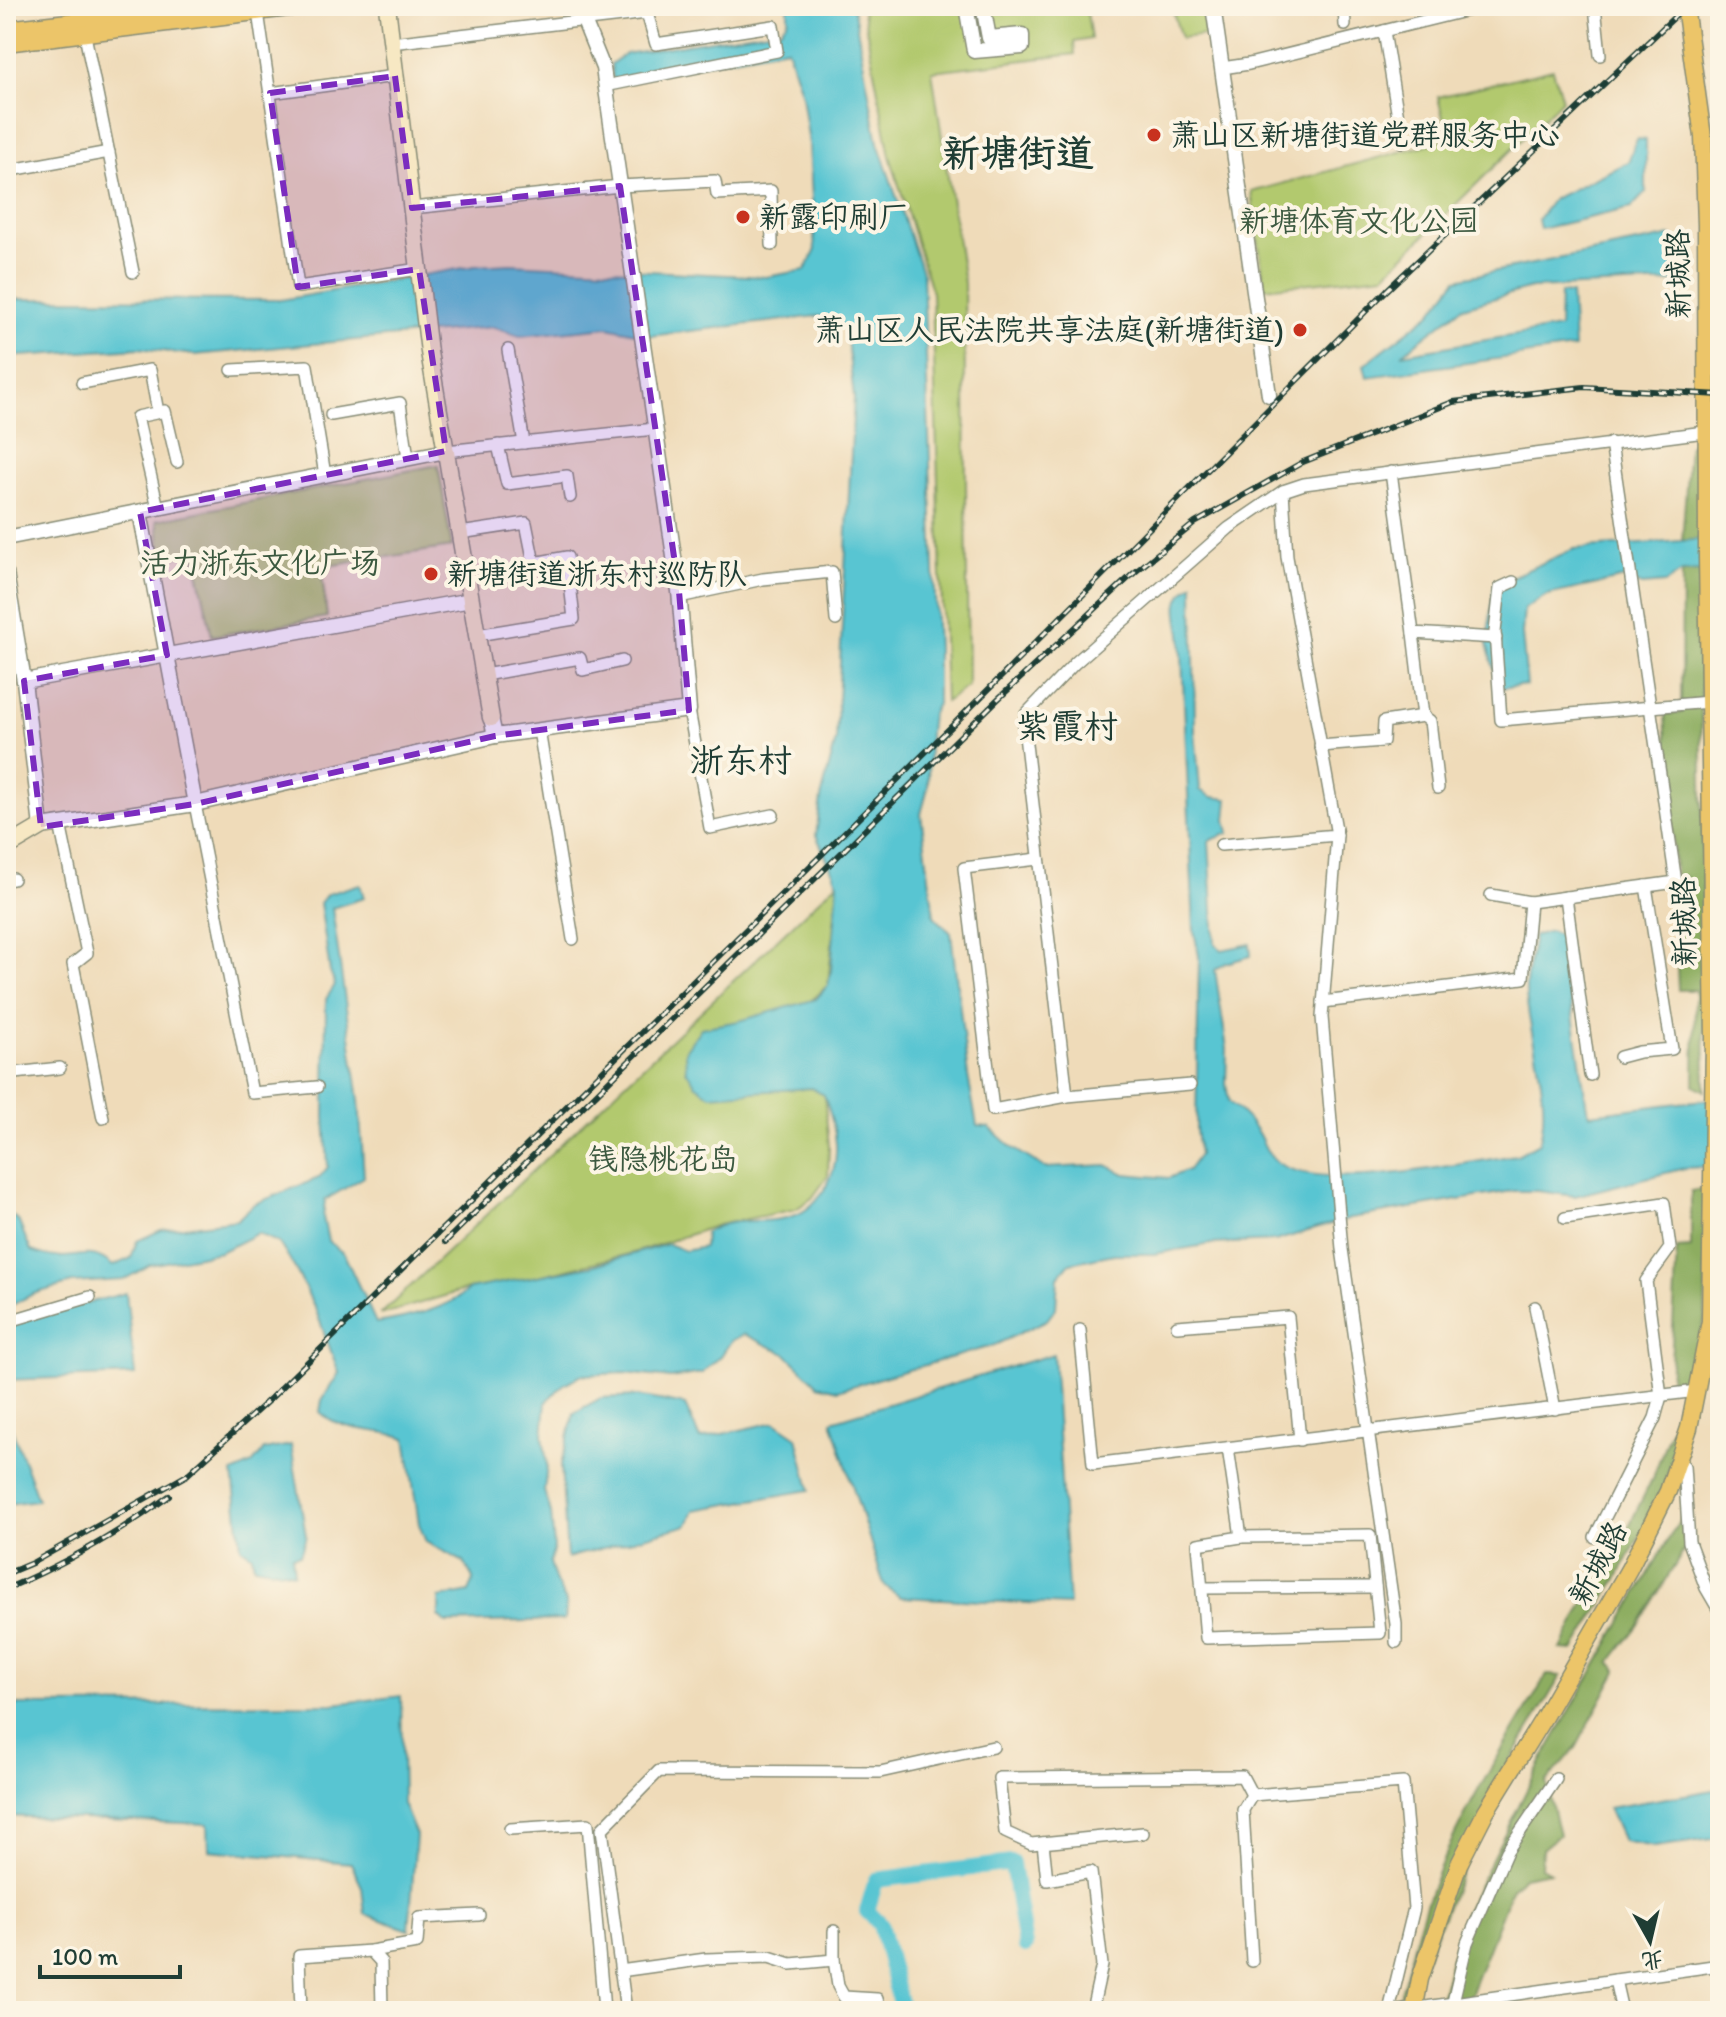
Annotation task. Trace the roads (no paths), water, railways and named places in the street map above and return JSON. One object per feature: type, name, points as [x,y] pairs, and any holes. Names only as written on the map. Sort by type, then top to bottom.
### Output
[{"type":"main road","points":[[6,29],[211,6]]},
{"type":"main road","points":[[6,43],[305,6]]},
{"type":"main road","points":[[387,6],[429,352],[491,718]]},
{"type":"main road","name":"新城路","points":[[1685,6],[1703,137],[1714,430]]},
{"type":"main road","name":"新城路","points":[[1414,2010],[1435,1930],[1459,1864],[1486,1811],[1544,1717],[1642,1543],[1668,1491],[1689,1428],[1710,1321],[1717,1044],[1716,212],[1711,136],[1692,6]]},
{"type":"main road","name":"新城路","points":[[1715,700],[1720,910]]},
{"type":"main road","points":[[6,844],[14,843],[41,827]]},
{"type":"main road","name":"新城路","points":[[1414,2010],[1472,1854],[1492,1814],[1551,1720],[1635,1573],[1675,1494],[1697,1430],[1718,1321],[1720,1221]]},
{"type":"street","points":[[966,6],[974,51],[1022,47],[1022,35],[989,38],[983,6]]},
{"type":"street","points":[[1213,6],[1269,395]]},
{"type":"street","points":[[1344,6],[1345,25]]},
{"type":"street","points":[[1222,68],[1485,6]]},
{"type":"street","points":[[1595,6],[1600,55]]},
{"type":"street","points":[[258,12],[298,287],[419,269]]},
{"type":"street","points":[[581,13],[603,68],[679,597],[689,710],[710,828],[773,815]]},
{"type":"street","points":[[391,43],[581,13],[647,13],[656,44],[773,26],[777,51],[605,86]]},
{"type":"street","points":[[1384,31],[1402,142]]},
{"type":"street","points":[[85,35],[133,272]]},
{"type":"street","points":[[270,93],[395,76]]},
{"type":"street","points":[[6,171],[109,152]]},
{"type":"street","points":[[412,208],[620,186],[715,181],[717,194],[771,191],[772,245]]},
{"type":"street","points":[[508,350],[524,443]]},
{"type":"street","points":[[232,370],[307,366],[325,475]]},
{"type":"street","points":[[82,383],[150,370],[158,412]]},
{"type":"street","points":[[331,415],[400,403],[408,458]]},
{"type":"street","points":[[158,508],[137,417],[165,411],[177,462]]},
{"type":"street","points":[[6,538],[446,451],[655,429]]},
{"type":"street","points":[[1067,1096],[1024,727],[1026,714],[1075,663],[1229,528],[1283,491],[1304,484],[1714,430]]},
{"type":"street","points":[[1491,895],[1530,902],[1676,882],[1611,443]]},
{"type":"street","points":[[498,445],[507,484],[567,476],[570,497]]},
{"type":"street","points":[[1391,472],[1423,716]]},
{"type":"street","points":[[1283,491],[1287,557],[1337,835],[1322,1017],[1342,1249],[1396,1624],[1396,1642]]},
{"type":"street","points":[[140,512],[252,1093],[317,1087]]},
{"type":"street","points":[[460,533],[526,523],[534,563],[567,557],[574,619],[477,635]]},
{"type":"street","points":[[679,597],[763,579],[832,572],[836,620]]},
{"type":"street","points":[[6,573],[24,681],[41,827],[195,804],[495,736],[689,710]]},
{"type":"street","points":[[1513,582],[1500,588],[1496,638],[1501,720],[1715,700]]},
{"type":"street","points":[[24,681],[471,600]]},
{"type":"street","points":[[1413,633],[1496,638]]},
{"type":"street","points":[[484,675],[580,658],[583,670],[622,661]]},
{"type":"street","points":[[1320,746],[1383,741],[1384,722],[1423,716],[1430,721],[1438,788]]},
{"type":"street","points":[[491,718],[495,736]]},
{"type":"street","points":[[539,730],[573,939]]},
{"type":"street","points":[[60,824],[87,953],[73,964],[103,1118]]},
{"type":"street","points":[[1221,845],[1337,835]]},
{"type":"street","points":[[1038,859],[964,868],[993,1110],[1067,1096],[1190,1085]]},
{"type":"street","points":[[1620,1057],[1672,1049],[1646,886]]},
{"type":"street","points":[[1566,897],[1590,1075]]},
{"type":"street","points":[[1323,1002],[1523,978],[1530,902]]},
{"type":"street","points":[[6,1074],[60,1068]]},
{"type":"street","points":[[1565,1218],[1664,1203],[1670,1248],[1646,1281],[1661,1396],[1655,1418],[1595,1537]]},
{"type":"street","points":[[6,1322],[90,1297]]},
{"type":"street","points":[[1535,1307],[1555,1409]]},
{"type":"street","points":[[1177,1326],[1288,1317],[1300,1440]]},
{"type":"street","points":[[1080,1330],[1093,1464],[1697,1391]]},
{"type":"street","points":[[1228,1448],[1241,1537]]},
{"type":"street","points":[[1684,1466],[1689,1542],[1706,1588],[1720,1612]]},
{"type":"street","points":[[1370,1535],[1375,1587],[1380,1633],[1206,1638],[1198,1544],[1241,1537],[1370,1535]]},
{"type":"street","points":[[1202,1588],[1375,1587]]},
{"type":"street","points":[[626,2011],[602,1829],[659,1771],[880,1772],[993,1747]]},
{"type":"street","points":[[1143,1833],[1031,1844],[1005,1832],[999,1778],[1242,1776],[1252,1795]]},
{"type":"street","points":[[1454,2006],[1467,1943],[1507,1851],[1556,1779]]},
{"type":"street","points":[[1252,1795],[1403,1783],[1414,1908],[1389,2011]]},
{"type":"street","points":[[1252,1795],[1243,1810],[1252,1961]]},
{"type":"street","points":[[510,1829],[588,1824],[604,2010],[599,2011]]},
{"type":"street","points":[[1043,1843],[1047,1880],[1091,1872],[1102,1965],[1094,2001],[1095,2011]]},
{"type":"street","points":[[301,2011],[299,1956],[371,1951],[417,1943],[419,1918],[479,1915]]},
{"type":"street","points":[[834,1931],[834,1960],[838,1986],[844,1997],[877,1999],[880,2011]]},
{"type":"street","points":[[371,1951],[381,1962],[382,2011]]},
{"type":"street","points":[[620,1971],[706,1959],[769,1957],[791,1964],[834,1960]]},
{"type":"street","points":[[1414,2010],[1720,1965]]},
{"type":"street","points":[[1615,1980],[1622,2011]]},
{"type":"water","points":[[788,6],[853,6],[878,143],[923,275],[937,704],[931,715],[928,787],[921,814],[934,916],[951,933],[977,1126],[989,1127],[1011,1147],[1045,1168],[1107,1165],[1125,1174],[1169,1178],[1188,1170],[1199,1155],[1196,1129],[1199,956],[1194,931],[1178,612],[1182,594],[1193,584],[1195,731],[1200,790],[1212,797],[1228,799],[1226,820],[1229,833],[1209,841],[1215,944],[1222,950],[1250,944],[1251,956],[1226,963],[1215,970],[1227,1049],[1226,1084],[1229,1102],[1252,1124],[1271,1156],[1278,1163],[1299,1172],[1359,1176],[1394,1174],[1517,1155],[1539,1143],[1543,1126],[1542,1088],[1526,986],[1534,936],[1550,931],[1561,936],[1590,1114],[1720,1098],[1720,1166],[1685,1168],[1575,1196],[1512,1191],[1351,1218],[1275,1241],[1211,1244],[1154,1254],[1114,1254],[1070,1263],[1058,1277],[1056,1308],[1047,1320],[995,1345],[838,1390],[818,1385],[786,1354],[744,1334],[731,1341],[721,1356],[702,1373],[671,1378],[624,1373],[581,1375],[563,1385],[546,1402],[543,1436],[547,1465],[544,1491],[551,1513],[554,1547],[550,1562],[566,1602],[565,1620],[446,1623],[439,1616],[439,1598],[469,1592],[474,1580],[464,1562],[426,1542],[419,1524],[406,1438],[339,1424],[320,1412],[322,1400],[339,1373],[315,1308],[279,1243],[258,1233],[220,1252],[150,1265],[123,1280],[72,1283],[33,1294],[6,1308],[6,1288],[13,1270],[6,1212],[18,1220],[31,1251],[54,1257],[92,1255],[113,1266],[131,1258],[137,1241],[161,1230],[237,1220],[254,1204],[319,1178],[328,1167],[325,1117],[326,999],[335,985],[330,972],[320,903],[327,894],[360,884],[364,898],[332,908],[359,1100],[364,1177],[325,1200],[323,1217],[328,1241],[344,1254],[376,1323],[438,1307],[469,1289],[591,1266],[668,1244],[685,1251],[704,1247],[705,1233],[717,1227],[728,1223],[785,1218],[808,1208],[822,1194],[830,1179],[836,1155],[835,1132],[824,1095],[811,1088],[710,1095],[695,1084],[686,1070],[685,1051],[701,1028],[739,1021],[816,999],[828,985],[838,883],[816,835],[821,798],[836,740],[854,397],[846,331],[838,319],[818,316],[649,336],[608,327],[520,336],[493,327],[194,355],[139,348],[6,357],[6,299],[281,300],[475,266],[510,264],[766,277],[805,270],[815,252],[809,144],[802,95],[787,48],[613,80],[611,64],[625,54],[781,29],[788,19]]},
{"type":"water","points":[[1637,139],[1646,140],[1646,192],[1631,208],[1540,229],[1538,219],[1553,199],[1628,162]]},
{"type":"water","points":[[1672,236],[1673,282],[1531,288],[1463,307],[1402,354],[1559,328],[1560,293],[1571,294],[1574,348],[1367,377],[1364,365],[1431,313],[1457,279]]},
{"type":"water","points":[[1720,538],[1720,570],[1682,572],[1665,583],[1642,585],[1625,578],[1547,595],[1524,609],[1522,634],[1527,685],[1499,688],[1487,644],[1494,585],[1574,549]]},
{"type":"water","points":[[126,1293],[135,1375],[6,1380],[6,1324]]},
{"type":"water","points":[[1053,1354],[1069,1605],[900,1597],[884,1585],[832,1421]]},
{"type":"water","points":[[638,1396],[685,1405],[700,1439],[775,1422],[797,1437],[810,1490],[694,1510],[688,1525],[567,1558],[561,1465],[574,1413],[601,1398]]},
{"type":"water","points":[[7,1415],[38,1500],[6,1504]]},
{"type":"water","points":[[291,1445],[306,1536],[300,1555],[292,1556],[294,1573],[254,1566],[252,1555],[241,1547],[233,1473],[252,1464],[264,1450]]},
{"type":"water","points":[[401,1696],[403,1804],[416,1835],[409,1930],[365,1914],[362,1887],[351,1863],[209,1850],[208,1824],[6,1816],[6,1705],[333,1704]]},
{"type":"water","points":[[1720,1789],[1720,1838],[1654,1847],[1623,1841],[1608,1808]]},
{"type":"waterway","points":[[902,2011],[880,1924],[867,1911],[876,1880],[1012,1863],[1025,1946]]},
{"type":"railway","points":[[6,1574],[32,1563],[187,1475],[271,1398],[953,725],[1387,290],[1686,6]]},
{"type":"railway","points":[[445,1242],[997,700],[1134,573],[1195,523],[1303,462],[1453,402],[1584,387],[1720,395]]},
{"type":"railway","points":[[6,1589],[90,1547],[169,1496]]},
{"type":"place","name":"萧山区新塘街道党群服务中心","points":[[1154,135]]},
{"type":"place","name":"新露印刷厂","points":[[743,217]]},
{"type":"place","name":"萧山区人民法院共享法庭(新塘街道)","points":[[1300,330]]},
{"type":"place","name":"新塘街道浙东村巡防队","points":[[431,574]]},
{"type":"district","name":"新塘街道","points":[[1018,153]]},
{"type":"district","name":"紫霞村","points":[[1067,726]]},
{"type":"district","name":"浙东村","points":[[741,760]]},
{"type":"park label","name":"新塘体育文化公园","points":[[1359,221]]},
{"type":"park label","name":"活力浙东文化广场","points":[[260,563]]},
{"type":"park label","name":"钱隐桃花岛","points":[[663,1159]]}]
